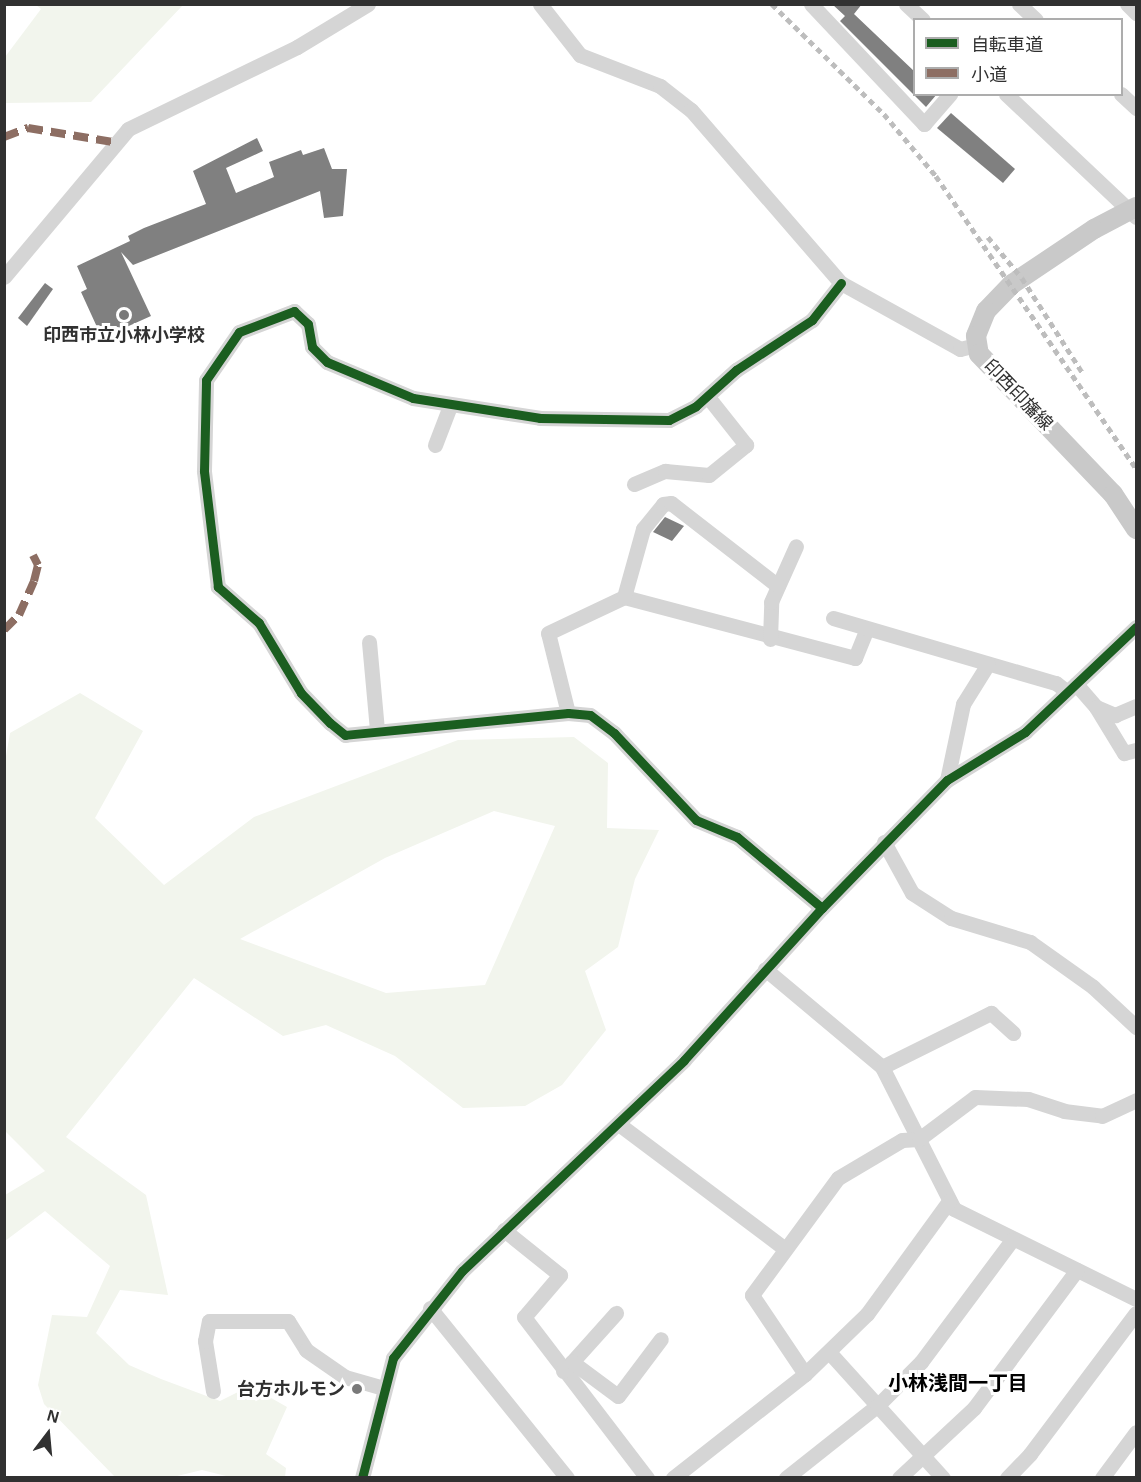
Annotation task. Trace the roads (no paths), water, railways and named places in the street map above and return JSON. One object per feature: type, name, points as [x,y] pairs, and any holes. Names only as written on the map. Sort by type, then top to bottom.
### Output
[{"type":"main road","name":"印西印旛線","points":[[1134,211],[1012,284],[986,311],[977,328],[976,345],[986,362],[1113,494],[1137,529]]},
{"type":"street","points":[[4,277],[128,129],[297,46],[368,4]]},
{"type":"street","points":[[540,4],[580,55],[660,86],[691,110],[841,283],[960,349],[976,345]]},
{"type":"street","points":[[906,4],[921,18]]},
{"type":"street","points":[[1019,4],[1034,18]]},
{"type":"street","points":[[1127,4],[1137,13]]},
{"type":"street","points":[[817,6],[924,124],[948,96]]},
{"type":"street","points":[[1007,96],[1134,211]]},
{"type":"street","points":[[1123,96],[1137,108]]},
{"type":"street","points":[[822,908],[736,837],[696,820],[601,723],[590,715],[568,713],[377,730],[345,735],[330,723],[301,693],[259,623],[218,587],[204,471],[206,380],[239,332],[294,311],[308,324],[312,347],[327,362],[413,399],[540,418],[669,420],[708,397],[736,370],[812,320],[841,283]]},
{"type":"street","points":[[634,483],[664,471],[709,475],[746,445],[708,397]]},
{"type":"street","points":[[435,445],[450,406]]},
{"type":"street","points":[[624,597],[643,529],[663,504],[671,503],[778,586]]},
{"type":"street","points":[[770,639],[769,617],[778,586],[796,546]]},
{"type":"street","points":[[568,713],[548,633],[624,597],[770,639],[855,658],[866,631]]},
{"type":"street","points":[[832,618],[866,631],[899,635],[1071,688],[1096,707],[1115,715],[1137,706]]},
{"type":"street","points":[[362,1478],[393,1358],[430,1308],[504,1230],[620,1125],[720,1023],[765,969],[884,842],[947,780],[1024,732],[1137,627]]},
{"type":"street","points":[[369,642],[377,730]]},
{"type":"street","points":[[947,780],[963,704],[988,664]]},
{"type":"street","points":[[1096,707],[1124,753],[1137,750]]},
{"type":"street","points":[[884,842],[912,893],[951,918],[1030,942],[1093,987],[1137,1027]]},
{"type":"street","points":[[765,969],[882,1067],[954,1209],[1012,1240],[1137,1299]]},
{"type":"street","points":[[882,1067],[991,1013],[1012,1033]]},
{"type":"street","points":[[805,1374],[752,1295],[837,1178],[902,1140],[919,1139],[975,1098],[1028,1099],[1064,1111],[1102,1116],[1137,1100]]},
{"type":"street","points":[[620,1125],[785,1249]]},
{"type":"street","points":[[673,1478],[805,1374],[867,1314],[950,1201]]},
{"type":"street","points":[[504,1230],[560,1275],[524,1317],[567,1367],[647,1478]]},
{"type":"street","points":[[786,1478],[877,1406],[921,1362],[1012,1240]]},
{"type":"street","points":[[899,1478],[924,1457],[1012,1363],[1077,1270]]},
{"type":"street","points":[[430,1308],[567,1478]]},
{"type":"street","points":[[567,1367],[616,1313]]},
{"type":"street","points":[[1007,1478],[1030,1454],[1137,1313]]},
{"type":"street","points":[[213,1391],[205,1341],[209,1322],[288,1321],[306,1350],[345,1377],[384,1388]]},
{"type":"street","points":[[567,1367],[618,1396],[661,1339]]},
{"type":"street","points":[[829,1352],[943,1478]]},
{"type":"street","points":[[1102,1478],[1137,1432]]},
{"type":"railway","points":[[772,4],[884,114],[936,176],[1136,468]]},
{"type":"railway","points":[[988,237],[1022,278],[1084,375]]},
{"type":"place","name":"印西市立小林小学校","points":[[124,315]]},
{"type":"place","name":"台方ホルモン","points":[[357,1389]]},
{"type":"district","name":"小林浅間一丁目","points":[[958,1383]]}]
